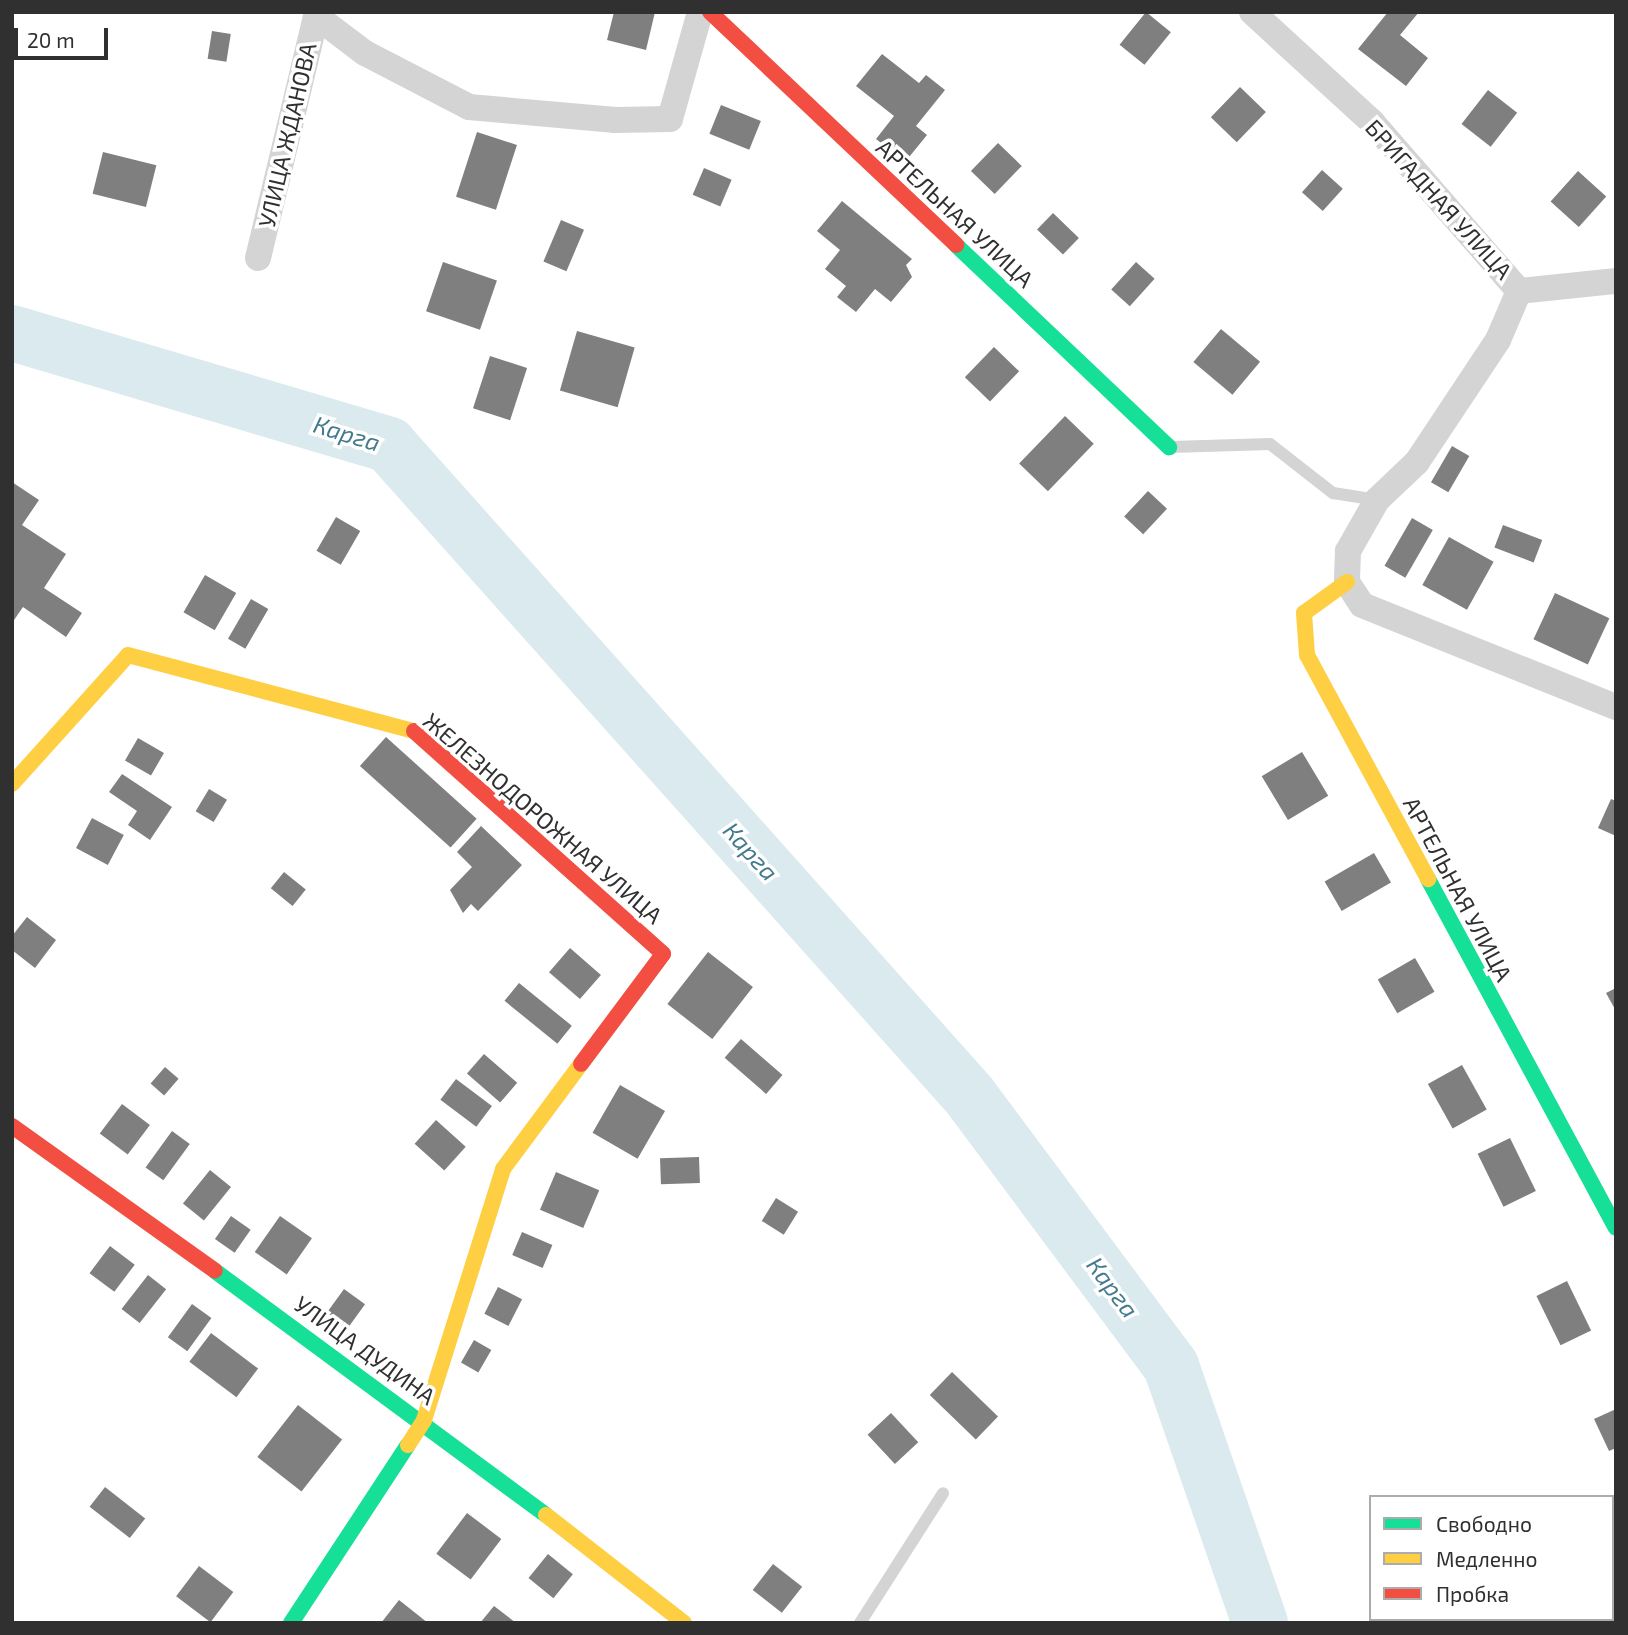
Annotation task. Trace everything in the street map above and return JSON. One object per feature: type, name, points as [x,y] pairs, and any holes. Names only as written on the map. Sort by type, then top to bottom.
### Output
[{"type":"street","points":[[316,14],[365,53],[469,107],[670,119],[699,12]]},
{"type":"street","name":"АРТЕЛЬНАЯ УЛИЦА","points":[[710,12],[1169,447]]},
{"type":"street","name":"БРИГАДНАЯ УЛИЦА","points":[[1252,12],[1372,122],[1519,291],[1498,340],[1417,462],[1377,500],[1348,551],[1347,582]]},
{"type":"street","name":"УЛИЦА ЖДАНОВА","points":[[258,258],[316,14]]},
{"type":"street","points":[[1519,291],[1616,281]]},
{"type":"street","points":[[1347,582],[1362,604],[1616,707]]},
{"type":"street","name":"АРТЕЛЬНАЯ УЛИЦА","points":[[1347,582],[1304,613],[1307,655],[1616,1228]]},
{"type":"street","name":"ЖЕЛЕЗНОДОРОЖНАЯ УЛИЦА","points":[[12,784],[128,655],[409,727],[663,954],[503,1170],[424,1420],[291,1623]]},
{"type":"street","name":"УЛИЦА ДУДИНА","points":[[12,1126],[424,1420],[684,1623]]},
{"type":"lane","points":[[1169,447],[1270,444],[1333,493],[1377,500]]},
{"type":"lane","points":[[860,1623],[943,1493]]},
{"type":"building","points":[[614,12],[655,12],[646,50],[607,40]]},
{"type":"building","points":[[1146,12],[1171,32],[1144,65],[1120,45]]},
{"type":"building","points":[[1388,12],[1419,12],[1400,35],[1428,58],[1406,86],[1358,49]]},
{"type":"building","points":[[212,31],[231,34],[226,62],[208,59]]},
{"type":"building","points":[[882,54],[919,83],[926,75],[945,90],[916,126],[927,135],[905,162],[876,139],[894,116],[856,86]]},
{"type":"building","points":[[1240,87],[1266,112],[1237,142],[1211,117]]},
{"type":"building","points":[[1488,90],[1517,113],[1491,147],[1462,124]]},
{"type":"building","points":[[721,105],[761,121],[749,150],[709,134]]},
{"type":"building","points":[[477,132],[517,145],[496,210],[456,197]]},
{"type":"building","points":[[998,143],[1022,166],[995,194],[971,171]]},
{"type":"building","points":[[103,152],[156,165],[146,207],[93,194]]},
{"type":"building","points":[[704,168],[732,180],[720,206],[693,195]]},
{"type":"building","points":[[1322,170],[1343,189],[1323,211],[1302,192]]},
{"type":"building","points":[[1578,171],[1606,196],[1579,227],[1551,201]]},
{"type":"building","points":[[842,201],[912,259],[906,265],[912,277],[891,302],[875,289],[856,312],[837,297],[846,286],[825,269],[840,250],[817,231]]},
{"type":"building","points":[[1053,213],[1079,238],[1063,255],[1037,230]]},
{"type":"building","points":[[561,220],[584,230],[566,271],[543,261]]},
{"type":"building","points":[[443,262],[497,281],[480,330],[426,311]]},
{"type":"building","points":[[1136,262],[1155,279],[1130,306],[1111,289]]},
{"type":"building","points":[[1221,329],[1260,362],[1232,395],[1193,362]]},
{"type":"building","points":[[577,331],[635,348],[618,407],[560,391]]},
{"type":"building","points":[[994,347],[1019,371],[990,402],[965,377]]},
{"type":"building","points":[[490,356],[527,368],[510,420],[473,408]]},
{"type":"building","points":[[1065,416],[1094,444],[1048,491],[1019,463]]},
{"type":"building","points":[[1452,446],[1469,456],[1448,492],[1431,482]]},
{"type":"building","points":[[12,482],[39,500],[22,525],[66,554],[44,588],[82,613],[66,637],[23,607],[12,623]]},
{"type":"building","points":[[1148,491],[1167,509],[1143,534],[1124,517]]},
{"type":"building","points":[[336,517],[360,531],[341,565],[316,551]]},
{"type":"building","points":[[1412,518],[1433,530],[1405,578],[1384,566]]},
{"type":"building","points":[[1503,525],[1542,540],[1534,562],[1494,547]]},
{"type":"building","points":[[1449,537],[1494,562],[1467,610],[1422,585]]},
{"type":"building","points":[[205,575],[236,593],[215,630],[183,612]]},
{"type":"building","points":[[1555,593],[1609,618],[1588,665],[1533,639]]},
{"type":"building","points":[[251,599],[268,609],[245,649],[228,639]]},
{"type":"building","points":[[386,737],[477,819],[451,848],[360,766]]},
{"type":"building","points":[[138,738],[164,753],[151,776],[125,761]]},
{"type":"building","points":[[1302,752],[1328,796],[1288,820],[1262,776]]},
{"type":"building","points":[[122,774],[172,807],[150,840],[128,825],[137,811],[109,792]]},
{"type":"building","points":[[209,789],[227,800],[214,822],[196,811]]},
{"type":"building","points":[[1611,799],[1616,801],[1616,836],[1598,828]]},
{"type":"building","points":[[92,818],[124,835],[108,865],[76,848]]},
{"type":"building","points":[[481,826],[522,865],[478,911],[471,904],[463,913],[450,890],[472,867],[457,852]]},
{"type":"building","points":[[1374,853],[1391,882],[1342,911],[1325,882]]},
{"type":"building","points":[[284,872],[306,890],[293,906],[271,888]]},
{"type":"building","points":[[27,917],[56,940],[35,968],[12,950],[12,936]]},
{"type":"building","points":[[570,948],[601,975],[580,999],[549,972]]},
{"type":"building","points":[[708,952],[753,987],[712,1039],[667,1004]]},
{"type":"building","points":[[1415,958],[1434,992],[1397,1013],[1378,979]]},
{"type":"building","points":[[519,983],[572,1026],[557,1044],[505,1001]]},
{"type":"building","points":[[1616,988],[1616,1011],[1606,993]]},
{"type":"building","points":[[741,1039],[783,1075],[766,1094],[725,1058]]},
{"type":"building","points":[[484,1054],[517,1083],[500,1102],[467,1074]]},
{"type":"building","points":[[1462,1065],[1487,1110],[1453,1129],[1428,1084]]},
{"type":"building","points":[[165,1067],[179,1079],[164,1095],[151,1084]]},
{"type":"building","points":[[456,1079],[492,1106],[476,1127],[440,1100]]},
{"type":"building","points":[[620,1085],[665,1111],[638,1159],[592,1133]]},
{"type":"building","points":[[122,1104],[150,1125],[128,1155],[100,1134]]},
{"type":"building","points":[[436,1120],[466,1147],[444,1171],[415,1144]]},
{"type":"building","points":[[172,1131],[190,1144],[163,1180],[146,1167]]},
{"type":"building","points":[[1510,1138],[1536,1191],[1504,1207],[1478,1154]]},
{"type":"building","points":[[699,1157],[700,1183],[661,1184],[660,1158]]},
{"type":"building","points":[[210,1170],[231,1187],[204,1220],[183,1203]]},
{"type":"building","points":[[556,1172],[599,1190],[583,1228],[540,1210]]},
{"type":"building","points":[[776,1198],[798,1212],[784,1235],[762,1221]]},
{"type":"building","points":[[231,1216],[251,1230],[235,1253],[215,1239]]},
{"type":"building","points":[[280,1216],[312,1238],[287,1274],[255,1252]]},
{"type":"building","points":[[522,1232],[552,1245],[543,1268],[512,1255]]},
{"type":"building","points":[[110,1246],[135,1265],[114,1292],[90,1273]]},
{"type":"building","points":[[148,1275],[166,1289],[140,1323],[122,1309]]},
{"type":"building","points":[[1567,1281],[1591,1330],[1561,1345],[1536,1296]]},
{"type":"building","points":[[498,1287],[522,1299],[508,1326],[484,1314]]},
{"type":"building","points":[[344,1289],[365,1304],[346,1330],[325,1315]]},
{"type":"building","points":[[192,1304],[211,1318],[187,1351],[168,1337]]},
{"type":"building","points":[[211,1333],[258,1369],[236,1397],[189,1362]]},
{"type":"building","points":[[474,1340],[491,1350],[478,1373],[461,1363]]},
{"type":"building","points":[[952,1372],[998,1416],[976,1439],[930,1395]]},
{"type":"building","points":[[298,1405],[342,1439],[301,1491],[257,1457]]},
{"type":"building","points":[[1616,1409],[1616,1448],[1609,1451],[1594,1419]]},
{"type":"building","points":[[891,1413],[918,1442],[895,1464],[868,1435]]},
{"type":"building","points":[[105,1487],[145,1518],[130,1538],[90,1507]]},
{"type":"building","points":[[467,1513],[501,1539],[471,1580],[436,1554]]},
{"type":"building","points":[[548,1554],[573,1574],[553,1598],[528,1578]]},
{"type":"building","points":[[773,1564],[802,1587],[782,1613],[753,1590]]},
{"type":"building","points":[[199,1566],[233,1592],[210,1622],[176,1596]]},
{"type":"building","points":[[399,1600],[428,1623],[381,1623]]},
{"type":"building","points":[[494,1606],[516,1623],[480,1623]]},
{"type":"waterway","name":"Карга","points":[[12,333],[389,445],[969,1095],[1171,1366],[1260,1623]]},
{"type":"traffic: fast","points":[[956,245],[1169,447]]},
{"type":"traffic: fast","points":[[1428,879],[1616,1228]]},
{"type":"traffic: fast","points":[[215,1271],[546,1515]]},
{"type":"traffic: fast","points":[[291,1623],[408,1445]]},
{"type":"traffic: slow","points":[[1347,582],[1304,613],[1307,655],[1428,879]]},
{"type":"traffic: slow","points":[[12,784],[128,655],[414,731]]},
{"type":"traffic: slow","points":[[408,1445],[424,1420],[503,1169],[581,1064]]},
{"type":"traffic: slow","points":[[546,1515],[684,1623]]},
{"type":"traffic: jam","points":[[710,12],[956,245]]},
{"type":"traffic: jam","points":[[414,731],[663,954],[581,1064]]},
{"type":"traffic: jam","points":[[12,1126],[215,1271]]}]
